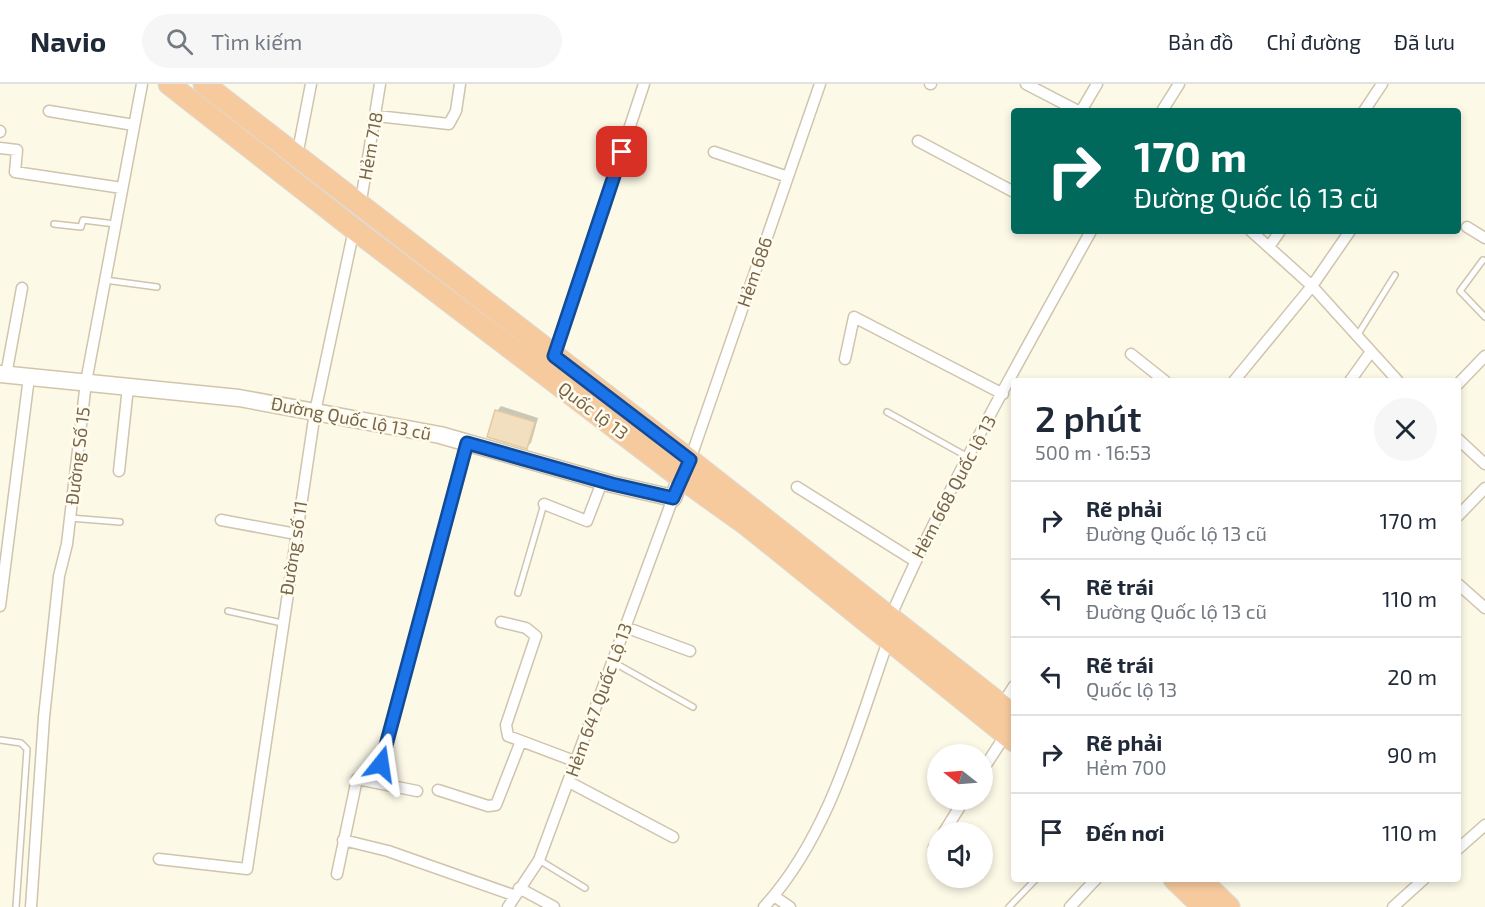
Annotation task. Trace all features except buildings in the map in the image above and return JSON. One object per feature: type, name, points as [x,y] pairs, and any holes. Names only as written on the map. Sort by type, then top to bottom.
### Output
[{"type":"highway","name":"Quốc lộ 13","points":[[169,84],[354,229],[890,618],[1009,724]]},
{"type":"highway","name":"Quốc lộ 13","points":[[204,84],[554,356],[686,469],[748,526],[888,640],[1009,724]]},
{"type":"highway","points":[[1177,882],[1203,907]]},
{"type":"highway","points":[[1203,882],[1229,907]]},
{"type":"street","name":"Đường Số 15","points":[[31,907],[38,832],[44,717],[59,576],[70,518],[86,382],[142,84]]},
{"type":"street","points":[[297,157],[311,84]]},
{"type":"street","name":"Hẻm 718","points":[[360,207],[377,116],[380,84]]},
{"type":"street","points":[[377,116],[449,124],[456,111],[460,84]]},
{"type":"street","points":[[554,356],[644,84]]},
{"type":"street","name":"Hẻm 686","points":[[686,469],[820,84]]},
{"type":"street","points":[[1026,84],[1074,108]]},
{"type":"street","points":[[1082,108],[1097,84]]},
{"type":"street","points":[[1164,108],[1179,84]]},
{"type":"street","points":[[1366,108],[1382,84]]},
{"type":"street","points":[[49,111],[134,124]]},
{"type":"street","points":[[918,141],[1011,190]]},
{"type":"street","points":[[0,147],[17,150],[15,172],[122,188]]},
{"type":"street","points":[[714,152],[788,177]]},
{"type":"street","points":[[1467,227],[1485,238]]},
{"type":"street","name":"Đường số 11","points":[[159,859],[247,869],[315,412],[354,229]]},
{"type":"street","name":"Hẻm 668 Quốc lộ 13","points":[[1012,378],[1088,234]]},
{"type":"street","points":[[1254,234],[1312,286],[1356,338],[1395,378]]},
{"type":"street","points":[[1269,247],[1278,234]]},
{"type":"street","points":[[1236,378],[1312,286],[1348,234]]},
{"type":"street","points":[[3,374],[12,332],[17,326],[22,288]]},
{"type":"street","points":[[845,359],[854,316],[1003,394]]},
{"type":"street","points":[[1352,378],[1370,353]]},
{"type":"street","points":[[1131,354],[1161,378]]},
{"type":"street","points":[[1461,381],[1485,356]]},
{"type":"street","name":"Đường Quốc lộ 13 cũ","points":[[3,374],[239,398],[440,435],[602,482],[673,498]]},
{"type":"street","points":[[0,606],[29,377]]},
{"type":"street","name":"Hẻm 668 Quốc lộ 13","points":[[890,618],[915,561],[1011,379]]},
{"type":"street","points":[[119,471],[128,387]]},
{"type":"street","points":[[1461,442],[1485,464]]},
{"type":"street","points":[[381,764],[467,443]]},
{"type":"street","points":[[673,498],[686,469]]},
{"type":"street","points":[[544,504],[587,521],[602,482]]},
{"type":"street","points":[[797,487],[915,561]]},
{"type":"street","points":[[1461,513],[1485,488]]},
{"type":"street","name":"Hẻm 647 Quốc Lộ 13","points":[[508,907],[516,891],[539,860],[673,498]]},
{"type":"street","points":[[221,520],[296,534]]},
{"type":"street","points":[[1461,587],[1485,608]]},
{"type":"street","points":[[501,622],[526,628],[536,636],[506,725],[508,736],[577,762]]},
{"type":"street","points":[[625,627],[690,651]]},
{"type":"street","points":[[764,907],[802,857],[837,782],[888,640]]},
{"type":"street","points":[[993,752],[1009,724],[1011,709]]},
{"type":"street","points":[[438,790],[488,806],[496,805],[521,741]]},
{"type":"street","points":[[337,874],[357,778],[417,791]]},
{"type":"street","points":[[569,782],[673,837]]},
{"type":"street","points":[[1461,846],[1485,825]]},
{"type":"street","points":[[343,840],[388,851],[516,891],[554,907]]},
{"type":"street","points":[[1070,907],[1093,882]]},
{"type":"street","points":[[1393,907],[1421,882]]},
{"type":"street","points":[[774,896],[790,907]]},
{"type":"lane","points":[[54,224],[81,227],[83,220],[115,224]]},
{"type":"lane","points":[[1483,260],[1460,291],[1485,316]]},
{"type":"lane","points":[[1356,338],[1395,275]]},
{"type":"lane","points":[[105,280],[157,287]]},
{"type":"lane","points":[[887,412],[968,457]]},
{"type":"lane","points":[[518,593],[544,504]]},
{"type":"lane","points":[[70,518],[120,522]]},
{"type":"lane","points":[[228,611],[282,623]]},
{"type":"lane","points":[[613,662],[693,707]]},
{"type":"lane","points":[[0,740],[21,743],[27,749],[16,907]]},
{"type":"lane","points":[[539,860],[585,888]]},
{"type":"lane","points":[[1009,907],[1033,882]]},
{"type":"route","points":[[381,764],[467,443],[612,484],[673,498],[690,460],[554,356],[622,152]]}]
